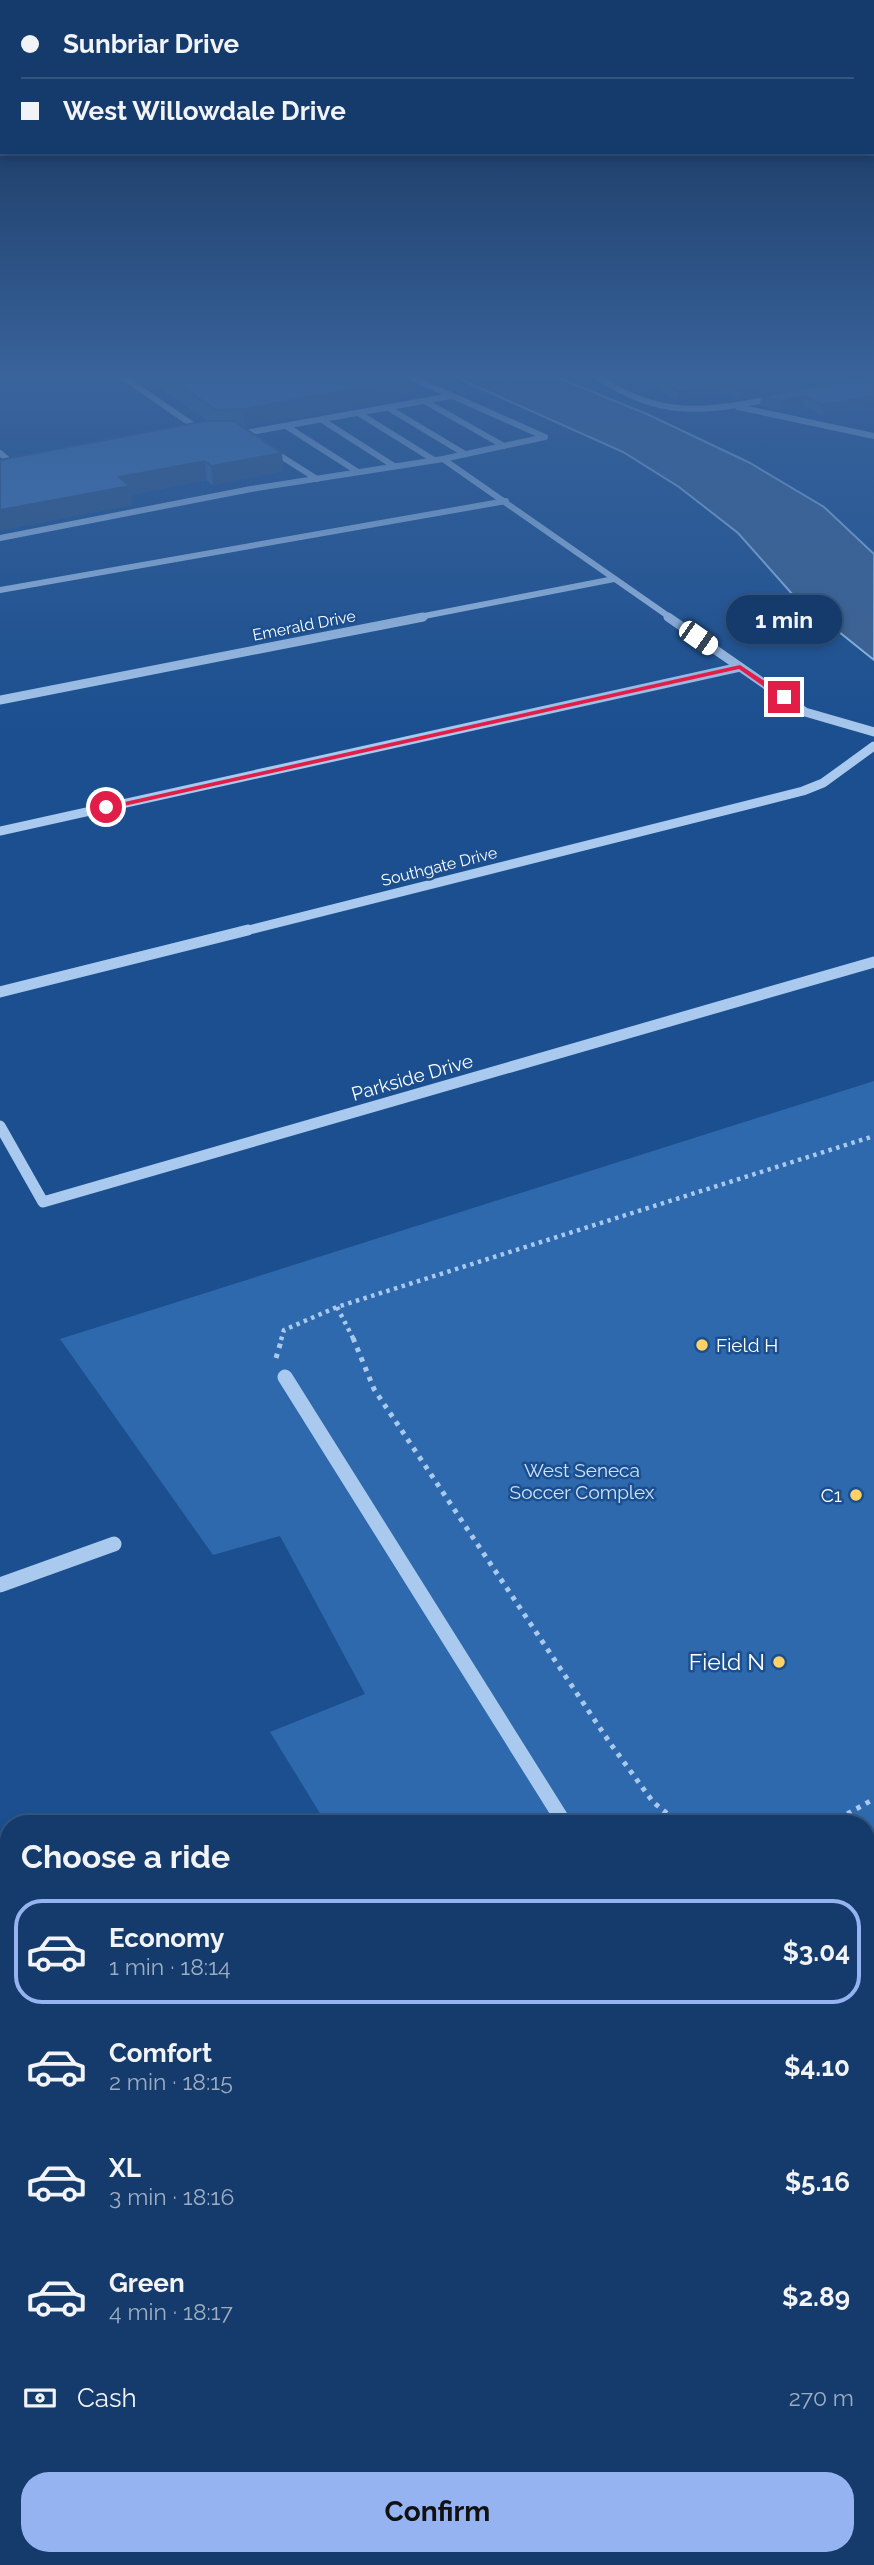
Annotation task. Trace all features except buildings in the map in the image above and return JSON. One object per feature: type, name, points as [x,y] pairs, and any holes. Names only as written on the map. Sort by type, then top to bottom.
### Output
[{"type":"street","points":[[0,538],[222,497]]},
{"type":"street","points":[[501,497],[614,579],[806,712],[874,732]]},
{"type":"street","points":[[0,590],[506,500]]},
{"type":"street","name":"Emerald Drive","points":[[0,700],[614,579]]},
{"type":"street","points":[[0,831],[740,667]]},
{"type":"street","name":"Southgate Drive","points":[[0,992],[803,791],[839,773],[874,746]]},
{"type":"street","name":"Parkside Drive","points":[[0,1126],[43,1202],[874,962]]},
{"type":"street","points":[[285,1377],[561,1815]]},
{"type":"street","points":[[0,1585],[114,1544]]},
{"type":"path","points":[[275,1362],[284,1330],[337,1307],[874,1136]]},
{"type":"path","points":[[337,1307],[381,1400],[610,1743],[653,1802],[669,1815]]},
{"type":"path","points":[[845,1815],[874,1799]]},
{"type":"green space","name":"West Seneca Soccer Complex","points":[[874,1081],[874,1815],[321,1815],[270,1732],[365,1694],[280,1536],[213,1555],[60,1339]]},
{"type":"shaded area","points":[[691,497],[807,497],[824,507],[874,554],[874,660],[793,595],[738,533]]},
{"type":"place","name":"Field H","points":[[702,1345]]},
{"type":"place","name":"C1","points":[[856,1495]]},
{"type":"place","name":"Field N","points":[[779,1662]]},
{"type":"route","points":[[106,807],[740,667],[784,697]]}]
